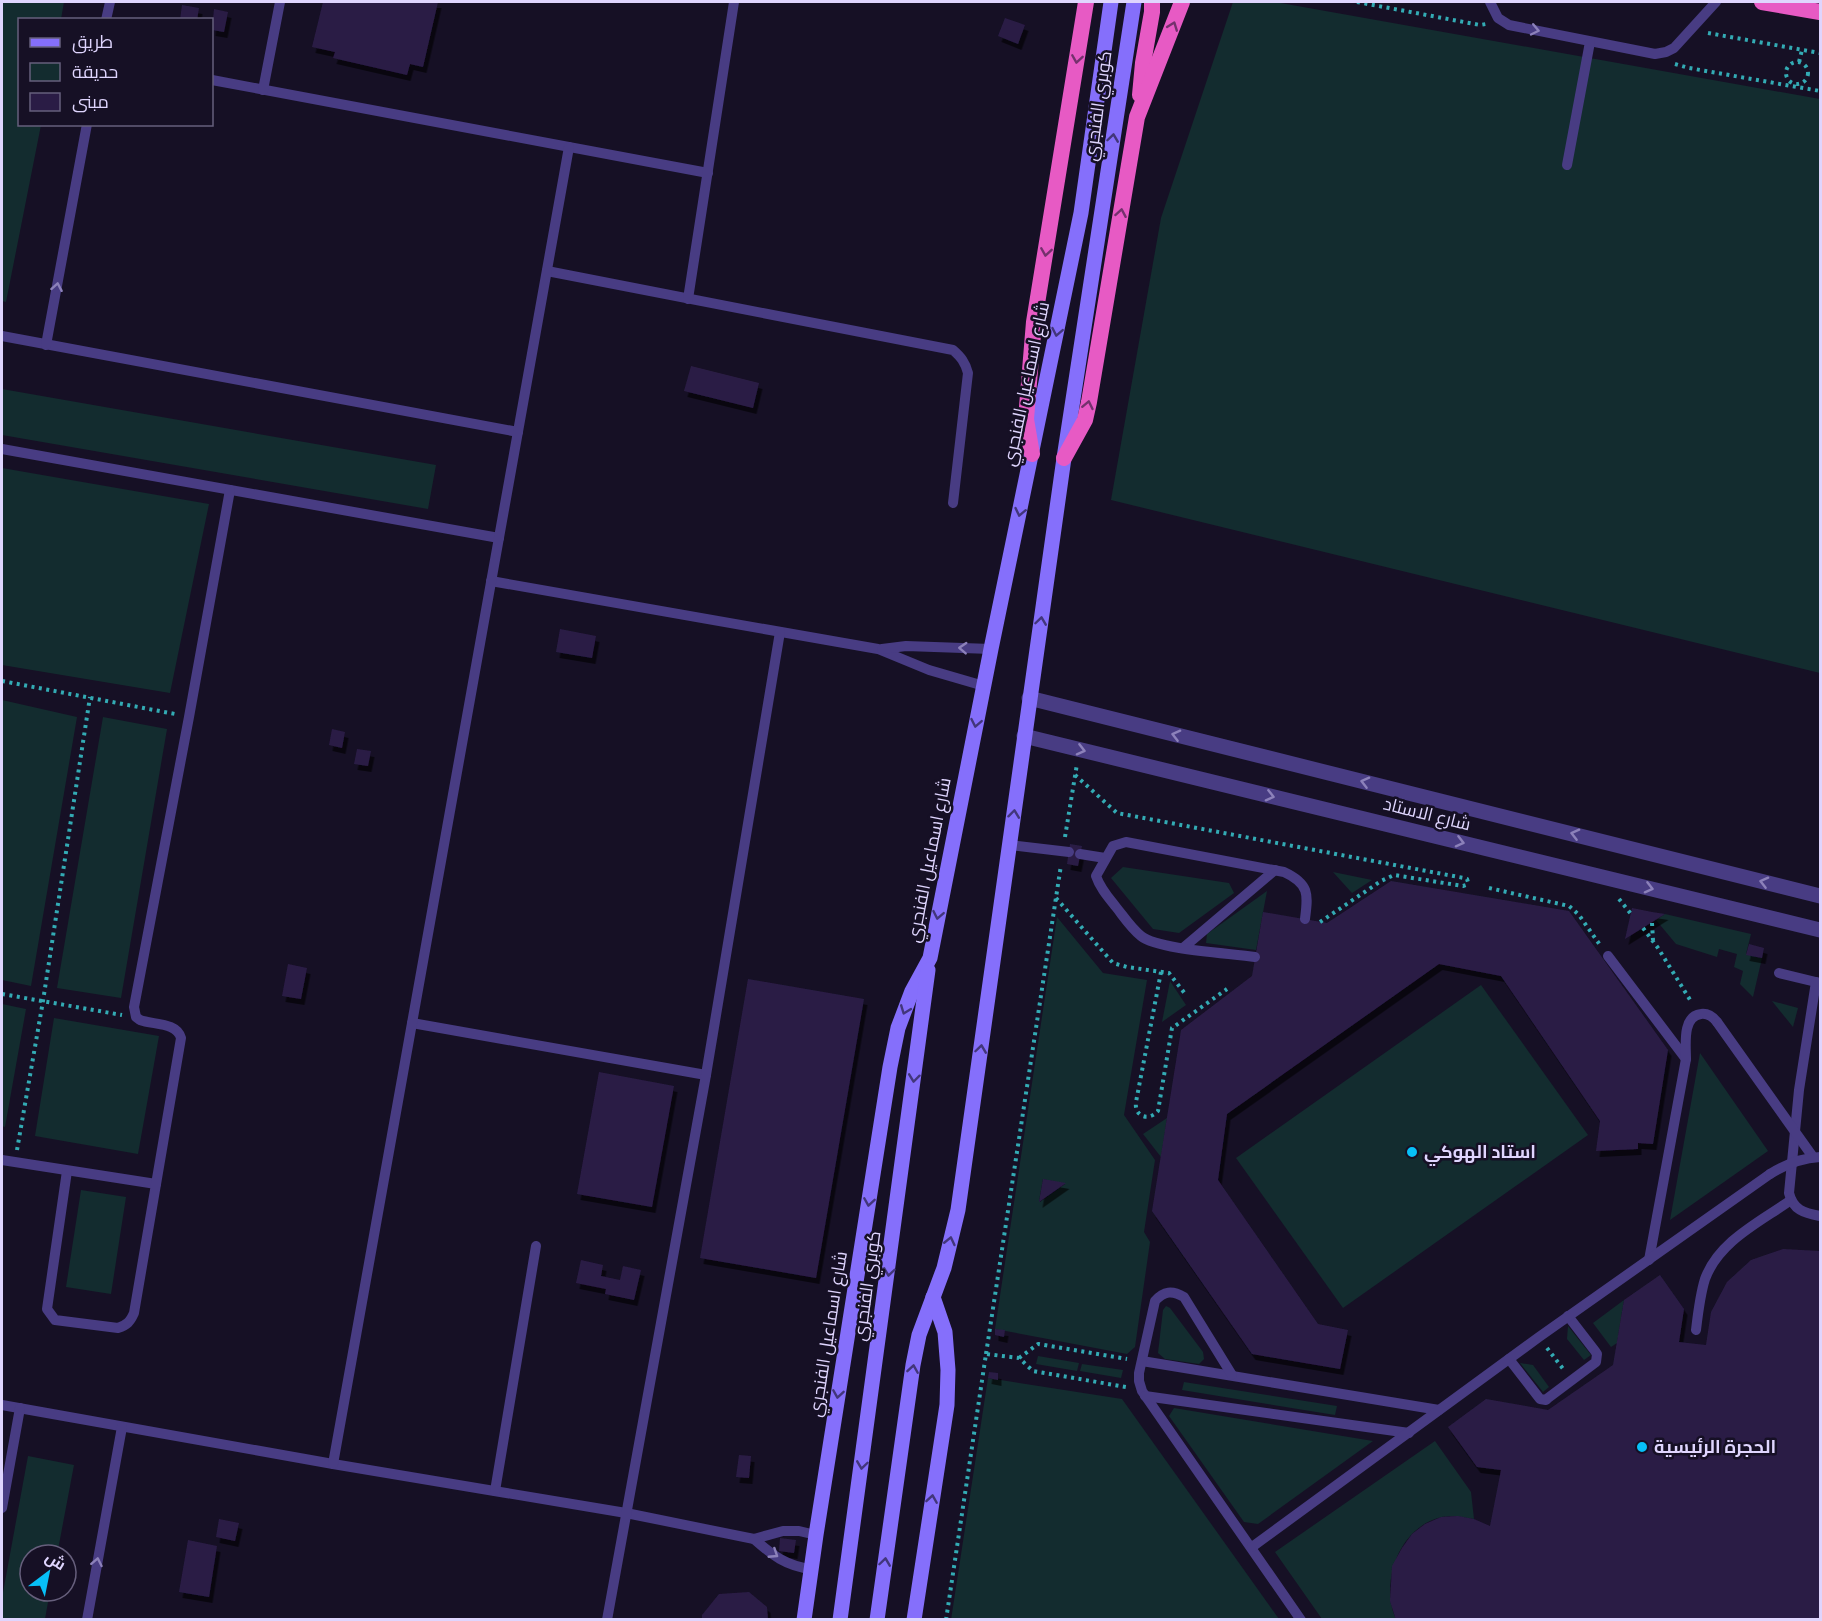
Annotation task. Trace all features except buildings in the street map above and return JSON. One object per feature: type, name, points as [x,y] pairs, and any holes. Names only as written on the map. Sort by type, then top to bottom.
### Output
[{"type":"highway","points":[[1032,454],[1026,419],[1034,322],[1086,2]]},
{"type":"highway","points":[[1064,458],[1085,420],[1089,402],[1137,117],[1152,2]]},
{"type":"highway","points":[[1137,117],[1182,2]]},
{"type":"highway","points":[[1762,2],[1821,12]]},
{"type":"main road","name":"كوبري الفنجري","points":[[1081,213],[1111,2]]},
{"type":"main road","name":"كوبري الفنجري","points":[[1064,458],[1134,2]]},
{"type":"main road","name":"شارع اسماعيل الفنجري","points":[[804,1620],[890,1067],[898,1028],[912,991],[930,958],[1081,213]]},
{"type":"main road","points":[[877,1620],[913,1365],[919,1335],[944,1268],[958,1210],[1064,458]]},
{"type":"main road","name":"كوبري الفنجري","points":[[840,1620],[930,958]]},
{"type":"main road","points":[[914,1620],[946,1405],[948,1370],[945,1332],[933,1297]]},
{"type":"street","name":"شارع الاستاد","points":[[1029,698],[1821,896]]},
{"type":"street","name":"شارع الاستاد","points":[[1024,736],[1821,930]]},
{"type":"lane","points":[[106,18],[110,2]]},
{"type":"lane","points":[[263,90],[280,2]]},
{"type":"lane","points":[[688,299],[734,2]]},
{"type":"lane","points":[[1490,2],[1498,18],[1509,25],[1655,54],[1674,48],[1716,2]]},
{"type":"lane","points":[[1567,165],[1590,42]]},
{"type":"lane","points":[[213,80],[708,173]]},
{"type":"lane","points":[[46,345],[87,126]]},
{"type":"lane","points":[[333,1464],[569,147]]},
{"type":"lane","points":[[547,271],[953,350],[966,364],[968,373],[953,503]]},
{"type":"lane","points":[[2,336],[518,432]]},
{"type":"lane","points":[[2,449],[499,538]]},
{"type":"lane","points":[[67,1171],[47,1309],[55,1320],[117,1328],[125,1326],[131,1320],[181,1038],[174,1028],[145,1022],[136,1017],[134,1007],[230,490]]},
{"type":"lane","points":[[491,581],[878,650],[929,670],[984,686]]},
{"type":"lane","points":[[607,1620],[706,1075],[780,632]]},
{"type":"lane","points":[[878,650],[906,646],[991,649]]},
{"type":"lane","points":[[1255,957],[1183,948],[1149,940],[1133,928],[1098,882],[1096,876],[1113,846],[1126,842],[1275,870],[1293,876],[1305,888],[1308,896],[1305,919]]},
{"type":"lane","points":[[1010,845],[1105,858]]},
{"type":"lane","points":[[1183,948],[1275,870]]},
{"type":"lane","points":[[1608,956],[1686,1059]]},
{"type":"lane","points":[[1779,973],[1818,983],[1799,1090],[1789,1193],[1795,1207],[1802,1212],[1821,1216]]},
{"type":"lane","points":[[1252,1547],[1568,1316],[1649,1260],[1770,1174],[1783,1166],[1817,1157],[1717,1022],[1706,1014],[1693,1017],[1687,1029],[1686,1059],[1649,1260]]},
{"type":"lane","points":[[412,1023],[706,1075]]},
{"type":"lane","points":[[2,1160],[156,1184]]},
{"type":"lane","points":[[1696,1330],[1702,1288],[1719,1254],[1738,1237],[1791,1200]]},
{"type":"lane","points":[[495,1491],[536,1246]]},
{"type":"lane","points":[[1232,1376],[1184,1297],[1168,1292],[1160,1295],[1155,1301],[1139,1381],[1145,1396],[1301,1620]]},
{"type":"lane","points":[[1509,1359],[1543,1400],[1572,1381],[1596,1362],[1597,1354],[1568,1316]]},
{"type":"lane","points":[[1142,1361],[1439,1410]]},
{"type":"lane","points":[[1145,1396],[1409,1432]]},
{"type":"lane","points":[[2,1405],[626,1513],[754,1539],[783,1531],[816,1534]]},
{"type":"lane","points":[[2,1508],[20,1408]]},
{"type":"lane","points":[[87,1620],[123,1427]]},
{"type":"lane","points":[[754,1539],[771,1554],[796,1567],[811,1569]]},
{"type":"path","points":[[1358,2],[1480,25],[1498,18]]},
{"type":"path","points":[[1690,30],[1821,54]]},
{"type":"path","points":[[1799,63],[1802,50]]},
{"type":"path","points":[[1655,54],[1689,68],[1821,91]]},
{"type":"path","points":[[1799,63],[1808,70],[1808,76],[1805,81],[1795,86],[1786,76],[1786,71],[1789,66],[1799,63]]},
{"type":"path","points":[[2,681],[189,717]]},
{"type":"path","points":[[15,1162],[43,1001],[90,697]]},
{"type":"path","points":[[946,1620],[1056,897],[1071,853],[1075,775],[1079,749]]},
{"type":"path","points":[[1075,775],[1117,813],[1464,878],[1468,882],[1463,886],[1395,875],[1381,881],[1319,922]]},
{"type":"path","points":[[1489,888],[1569,906],[1579,915],[1608,956]]},
{"type":"path","points":[[1056,897],[1113,963],[1119,966],[1169,973],[1173,975],[1186,994]]},
{"type":"path","points":[[1652,923],[1653,941]]},
{"type":"path","points":[[1643,928],[1690,999]]},
{"type":"path","points":[[1161,972],[1135,1108],[1142,1117],[1154,1116],[1158,1111],[1172,1028],[1227,989]]},
{"type":"path","points":[[2,994],[136,1017]]},
{"type":"path","points":[[1539,1337],[1572,1381]]},
{"type":"path","points":[[1019,1358],[1038,1344],[1127,1359]]},
{"type":"path","points":[[986,1354],[1019,1358],[1033,1371],[1122,1386]]},
{"type":"green space","points":[[2,2],[64,2],[61,18],[18,18],[18,126],[41,126],[6,302],[2,301]]},
{"type":"green space","points":[[1233,2],[1275,2],[1820,99],[1820,673],[1111,500],[1161,218]]},
{"type":"green space","points":[[2,389],[436,465],[428,509],[2,435]]},
{"type":"green space","points":[[2,468],[209,504],[170,693],[2,665]]},
{"type":"green space","points":[[2,700],[77,717],[31,986],[2,980]]},
{"type":"green space","points":[[103,717],[167,729],[121,998],[57,988]]},
{"type":"green space","points":[[1123,867],[1229,883],[1234,893],[1179,933],[1153,929],[1111,878]]},
{"type":"green space","points":[[1333,872],[1372,880],[1352,893]]},
{"type":"green space","points":[[1267,891],[1256,950],[1206,943],[1207,934]]},
{"type":"green space","points":[[1665,914],[1751,934],[1746,954],[1762,958],[1753,997],[1740,984],[1743,971],[1734,967],[1737,954],[1719,949],[1717,957],[1676,944],[1656,920]]},
{"type":"green space","points":[[1057,917],[1103,973],[1147,980],[1124,1115],[1155,1160],[1144,1232],[1150,1242],[1135,1347],[1127,1354],[995,1329]],"holes":[[[1043,1179],[1065,1184],[1040,1202],[1039,1201]]]},
{"type":"green space","points":[[1170,981],[1186,1005],[1162,1022]]},
{"type":"green space","points":[[1481,985],[1588,1135],[1343,1308],[1236,1158]]},
{"type":"green space","points":[[1772,1001],[1798,1008],[1793,1027]]},
{"type":"green space","points":[[2,1004],[26,1009],[5,1127],[2,1126]]},
{"type":"green space","points":[[54,1018],[159,1036],[138,1154],[35,1136]]},
{"type":"green space","points":[[1700,1053],[1768,1151],[1670,1220]]},
{"type":"green space","points":[[1167,1118],[1161,1157],[1143,1134]]},
{"type":"green space","points":[[81,1190],[126,1197],[111,1294],[66,1287]]},
{"type":"green space","points":[[1624,1300],[1617,1343],[1611,1347],[1593,1323]]},
{"type":"green space","points":[[1166,1306],[1170,1308],[1203,1352],[1204,1359],[1199,1364],[1165,1359],[1158,1353],[1163,1310]]},
{"type":"green space","points":[[1568,1326],[1591,1355],[1584,1360],[1567,1339]]},
{"type":"green space","points":[[1038,1356],[1079,1363],[1077,1371],[1036,1364]]},
{"type":"green space","points":[[1520,1363],[1533,1365],[1549,1387],[1543,1392]]},
{"type":"green space","points":[[1082,1364],[1123,1370],[1121,1378],[1080,1371]]},
{"type":"green space","points":[[988,1378],[1122,1399],[1279,1619],[951,1620]]},
{"type":"green space","points":[[1184,1382],[1337,1406],[1335,1415],[1182,1390]]},
{"type":"green space","points":[[1174,1408],[1373,1441],[1258,1524],[1244,1522],[1169,1416]]},
{"type":"green space","points":[[1435,1441],[1471,1492],[1474,1519],[1442,1517],[1429,1522],[1408,1538],[1395,1562],[1390,1588],[1391,1603],[1396,1619],[1322,1619],[1275,1552]]},
{"type":"green space","points":[[28,1456],[74,1465],[59,1543],[18,1543],[18,1603],[48,1603],[45,1619],[2,1619],[2,1598]]},
{"type":"place","name":"استاد الهوكي","points":[[1412,1152]]},
{"type":"place","name":"الحجرة الرئيسية","points":[[1642,1447]]}]
